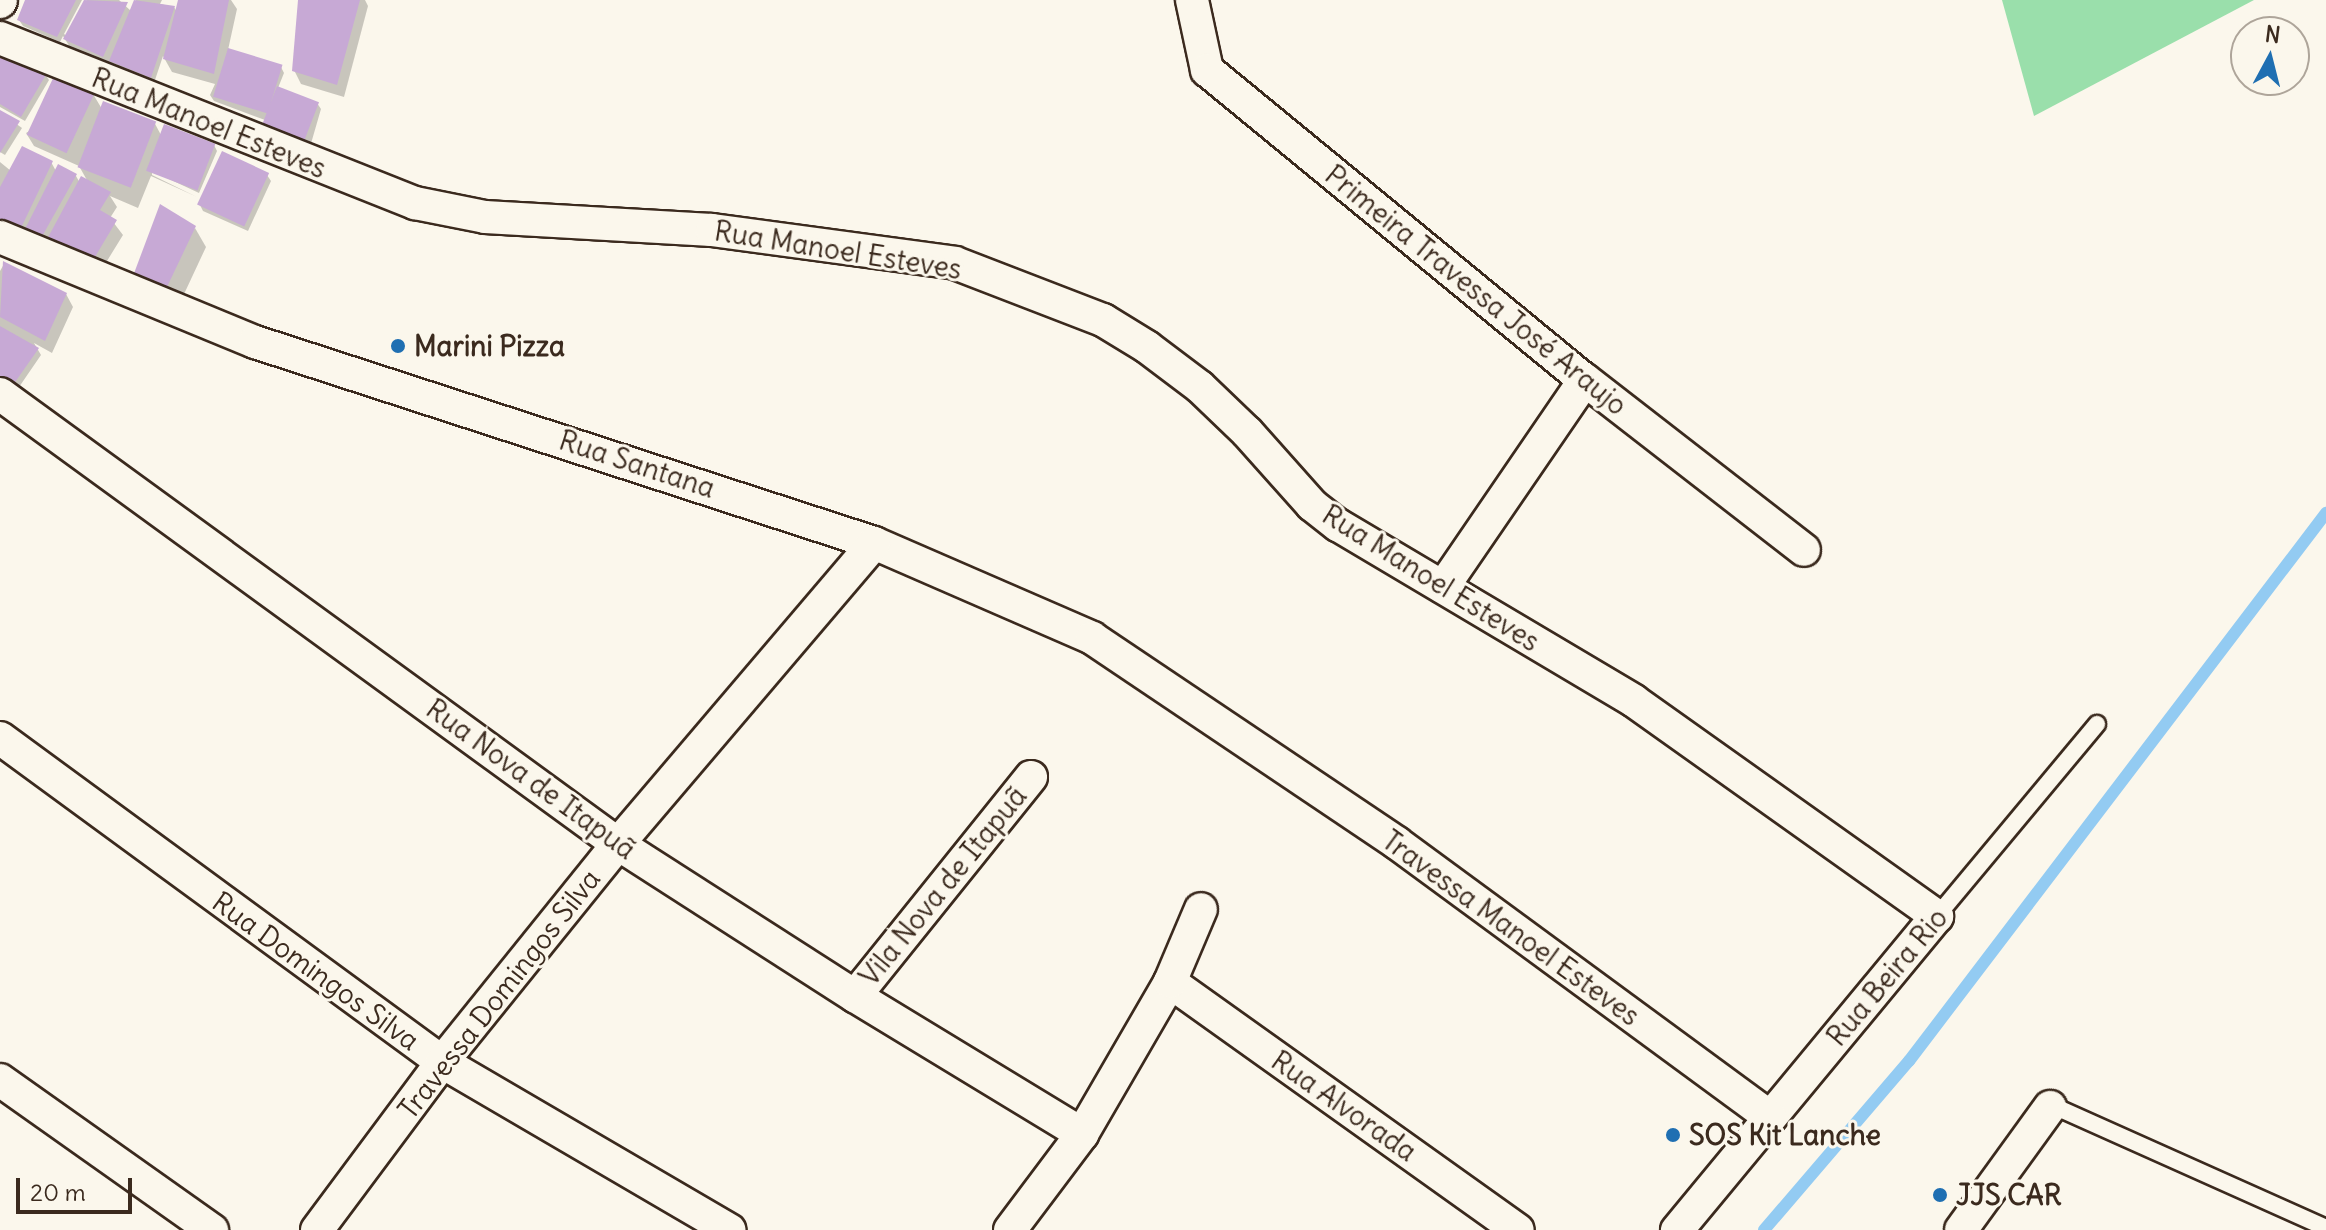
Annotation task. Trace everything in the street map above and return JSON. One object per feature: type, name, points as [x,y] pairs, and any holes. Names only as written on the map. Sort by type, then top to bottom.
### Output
[{"type":"street","name":"Primeira Travessa José Araujo","points":[[1192,0],[1207,70],[1585,380],[1804,550]]},
{"type":"street","name":"Rua Manoel Esteves","points":[[0,38],[415,203],[485,217],[712,230],[955,263],[1103,320],[1147,347],[1200,387],[1238,423],[1312,505],[1338,525],[1634,701],[1937,916]]},
{"type":"street","name":"Rua Santana","points":[[0,237],[255,342],[874,543],[1092,638],[1250,741]]},
{"type":"street","points":[[1443,587],[1585,380]]},
{"type":"street","name":"Rua Nova de Itapuã","points":[[0,394],[618,844],[855,996],[1082,1134]]},
{"type":"street","name":"Travessa Domingos Silva","points":[[317,1230],[442,1062],[618,844],[874,543]]},
{"type":"street","name":"Rua Domingos Silva","points":[[0,738],[442,1062],[729,1230]]},
{"type":"street","name":"Travessa Manoel Esteves","points":[[1250,741],[1397,843],[1770,1117]]},
{"type":"street","name":"Vila Nova de Itapuã","points":[[855,996],[1031,777]]},
{"type":"street","points":[[1010,1230],[1082,1134],[1170,982],[1201,909]]},
{"type":"street","name":"Rua Beira Rio","points":[[1677,1230],[1937,916]]},
{"type":"street","name":"Rua Alvorada","points":[[1170,982],[1518,1230]]},
{"type":"street","points":[[0,1080],[212,1230]]},
{"type":"street","points":[[1962,1230],[2050,1107]]},
{"type":"lane","name":"Rua Beira Rio","points":[[1937,916],[2097,724]]},
{"type":"lane","points":[[2050,1107],[2326,1228]]},
{"type":"green space","points":[[2002,0],[2254,0],[2034,116]]},
{"type":"building","points":[[25,0],[76,0],[57,37],[17,20]]},
{"type":"building","points":[[84,0],[128,2],[103,57],[63,39]]},
{"type":"building","points":[[134,0],[175,6],[151,78],[109,61]]},
{"type":"building","points":[[178,0],[229,0],[214,74],[163,59]]},
{"type":"building","points":[[298,0],[360,0],[337,85],[292,71]]},
{"type":"building","points":[[228,48],[283,65],[268,113],[213,97]]},
{"type":"building","points":[[0,49],[47,73],[21,117],[0,104]]},
{"type":"building","points":[[55,74],[95,93],[67,153],[27,135]]},
{"type":"building","points":[[277,86],[319,102],[304,140],[262,124]]},
{"type":"building","points":[[103,101],[156,121],[131,188],[78,167]]},
{"type":"building","points":[[0,110],[20,121],[0,153]]},
{"type":"building","points":[[164,124],[215,144],[197,190],[146,171]]},
{"type":"building","points":[[22,146],[53,161],[20,230],[0,221],[0,187]]},
{"type":"building","points":[[222,151],[269,173],[244,226],[197,204]]},
{"type":"building","points":[[58,164],[77,174],[40,240],[25,229]]},
{"type":"building","points":[[81,176],[111,192],[100,210],[117,220],[92,262],[45,243]]},
{"type":"building","points":[[160,204],[196,226],[166,289],[133,276]]},
{"type":"building","points":[[3,261],[67,293],[45,341],[0,317]]},
{"type":"building","points":[[0,326],[39,348],[13,385],[0,377]]},
{"type":"waterway","points":[[1764,1230],[1909,1061],[2326,513]]},
{"type":"place","name":"Marini Pizza","points":[[398,346]]},
{"type":"place","name":"SOS Kit Lanche","points":[[1673,1135]]},
{"type":"place","name":"JJS CAR","points":[[1940,1195]]}]
